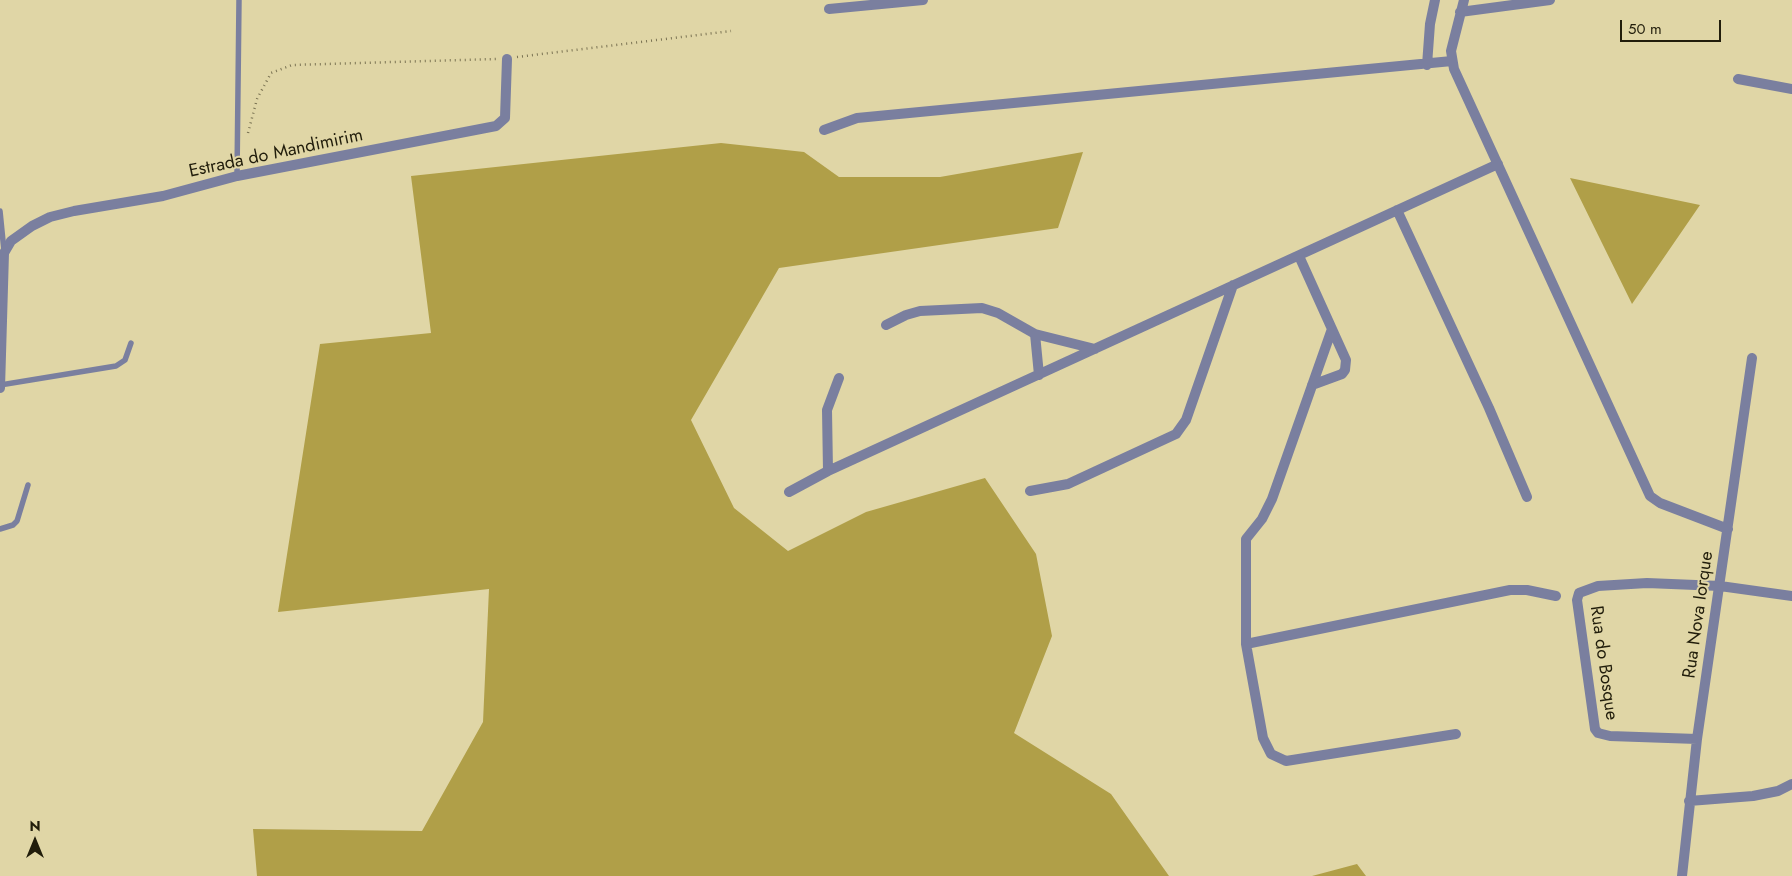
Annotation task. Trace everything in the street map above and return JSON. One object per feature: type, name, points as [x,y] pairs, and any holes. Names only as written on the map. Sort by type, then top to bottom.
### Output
[{"type":"street","points":[[829,9],[923,0]]},
{"type":"street","points":[[1427,65],[1430,24],[1435,0]]},
{"type":"street","points":[[1464,0],[1453,38],[1452,61],[1650,496],[1660,503],[1728,529]]},
{"type":"street","points":[[1460,12],[1550,0]]},
{"type":"street","name":"Estrada do Mandimirim","points":[[4,253],[11,241],[50,217],[74,211],[163,196],[237,176],[496,126],[502,122],[506,112],[508,59]]},
{"type":"street","points":[[824,130],[857,118],[1427,65],[1452,61]]},
{"type":"street","points":[[1738,79],[1792,88]]},
{"type":"street","points":[[790,492],[828,471],[1498,164]]},
{"type":"street","points":[[1397,210],[1489,408],[1527,497]]},
{"type":"street","points":[[0,387],[4,253]]},
{"type":"street","points":[[1299,256],[1344,353],[1345,370],[1342,374],[1312,385]]},
{"type":"street","points":[[1030,491],[1068,484],[1176,434],[1186,420],[1233,286]]},
{"type":"street","points":[[886,325],[906,315],[920,311],[982,308],[998,314],[1035,334],[1095,349]]},
{"type":"street","points":[[1332,330],[1272,498],[1262,519],[1246,539],[1246,644],[1263,738],[1271,754],[1286,761],[1456,734]]},
{"type":"street","points":[[1035,334],[1039,374]]},
{"type":"street","name":"Rua Nova Iorque","points":[[1682,876],[1697,739],[1752,358]]},
{"type":"street","points":[[828,471],[827,410],[839,378]]},
{"type":"street","name":"Rua do Bosque","points":[[1697,739],[1610,736],[1598,733],[1594,729],[1578,596],[1584,590],[1615,584],[1646,583],[1720,586],[1792,596]]},
{"type":"street","points":[[1246,644],[1510,590],[1527,590],[1556,596]]},
{"type":"street","points":[[1689,801],[1753,796],[1778,791],[1792,784]]},
{"type":"lane","points":[[237,176],[240,0]]},
{"type":"lane","points":[[0,211],[4,253]]},
{"type":"lane","points":[[0,387],[116,366],[125,360],[130,343]]},
{"type":"lane","points":[[0,529],[13,525],[17,521],[28,485]]},
{"type":"path","points":[[246,142],[257,99],[271,73],[292,65],[508,59],[559,50],[731,30]]},
{"type":"shaded area","points":[[721,143],[804,152],[839,177],[940,177],[1083,152],[1058,228],[779,268],[691,420],[734,508],[788,551],[866,512],[985,478],[1036,554],[1052,636],[1014,733],[1111,794],[1169,876],[257,876],[253,829],[422,831],[483,722],[489,589],[278,612],[320,344],[431,333],[411,176]]},
{"type":"shaded area","points":[[1570,178],[1700,205],[1632,304]]},
{"type":"shaded area","points":[[1357,864],[1366,876],[1312,876]]}]
